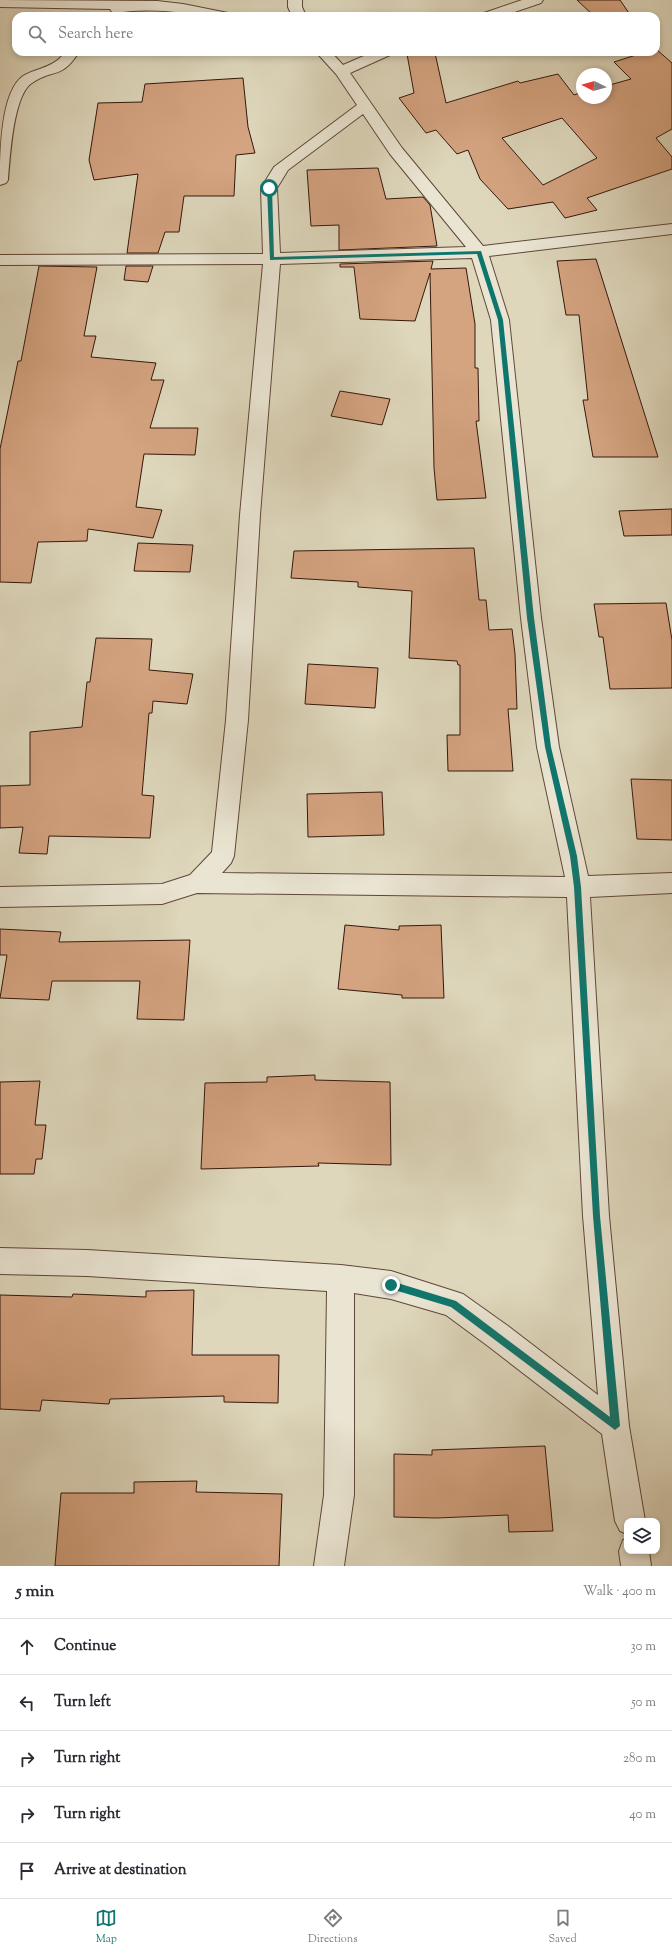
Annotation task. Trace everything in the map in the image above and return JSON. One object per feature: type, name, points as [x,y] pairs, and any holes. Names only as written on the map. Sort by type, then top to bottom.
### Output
[{"type":"street","points":[[295,0],[295,7],[297,12]]},
{"type":"street","points":[[501,12],[536,0]]},
{"type":"street","points":[[0,3],[74,5],[130,4],[160,1],[206,12]]},
{"type":"street","points":[[112,12],[130,4]]},
{"type":"street","points":[[0,180],[15,95],[20,86],[28,79],[50,72],[64,64],[69,56]]},
{"type":"street","points":[[327,56],[341,71],[396,152],[479,252],[500,320],[537,663],[548,747],[573,856],[578,887],[596,1216],[615,1426],[630,1518]]},
{"type":"street","points":[[341,71],[376,56]]},
{"type":"street","points":[[197,883],[223,856],[237,720],[250,515],[272,259],[269,188],[282,167],[365,106]]},
{"type":"street","points":[[0,260],[272,259],[479,252],[672,229]]},
{"type":"street","points":[[0,897],[162,894],[197,883],[578,887],[672,883]]},
{"type":"street","points":[[0,1261],[95,1264],[341,1278],[391,1285],[453,1304],[498,1336],[615,1426]]},
{"type":"street","points":[[329,1566],[339,1495],[341,1278]]},
{"type":"street","points":[[634,1554],[636,1566]]},
{"type":"building","points":[[577,0],[620,0],[628,12],[590,12]]},
{"type":"building","points":[[660,52],[672,63],[672,129],[656,138],[672,157],[672,169],[587,198],[597,210],[565,218],[553,202],[508,209],[480,179],[468,150],[457,154],[436,130],[426,133],[399,98],[414,93],[407,56],[436,56],[446,103],[518,81],[520,83],[558,74],[574,95],[576,94],[576,104],[612,104],[612,84],[631,79],[614,62],[633,56],[660,56]],"holes":[[[562,118],[597,158],[543,185],[502,138]]]},
{"type":"building","points":[[243,78],[248,127],[255,153],[236,155],[234,196],[184,196],[179,232],[165,232],[158,253],[127,253],[138,174],[94,180],[89,160],[98,103],[142,102],[145,84]]},
{"type":"building","points":[[378,168],[386,199],[423,197],[430,205],[437,246],[339,250],[339,225],[311,226],[307,170]]},
{"type":"building","points":[[596,259],[658,457],[593,457],[583,400],[588,400],[579,315],[566,315],[557,261]]},
{"type":"building","points":[[433,261],[431,269],[466,268],[475,324],[475,368],[478,368],[479,421],[476,421],[486,498],[437,500],[434,468],[430,273],[415,321],[360,319],[354,267],[340,267],[340,264]]},
{"type":"building","points":[[39,266],[97,267],[84,336],[96,336],[91,357],[156,363],[151,380],[164,380],[150,428],[198,428],[195,455],[144,454],[136,507],[162,510],[153,538],[88,529],[87,541],[38,542],[31,583],[0,582],[0,449],[18,361],[21,361]]},
{"type":"building","points":[[126,266],[153,266],[148,282],[124,280]]},
{"type":"building","points":[[340,391],[390,399],[382,425],[331,416]]},
{"type":"building","points":[[672,509],[672,535],[624,536],[619,511]]},
{"type":"building","points":[[138,543],[193,545],[190,572],[134,571]]},
{"type":"building","points":[[474,548],[479,600],[486,600],[489,630],[512,629],[515,654],[517,709],[508,709],[513,771],[448,771],[447,735],[460,735],[460,665],[458,665],[457,661],[409,658],[412,591],[358,587],[358,582],[291,578],[294,551]]},
{"type":"building","points":[[666,603],[672,640],[672,688],[610,689],[603,637],[599,637],[594,604]]},
{"type":"building","points":[[96,638],[152,639],[149,670],[193,674],[187,704],[153,701],[152,713],[149,713],[142,795],[154,796],[150,838],[49,836],[47,854],[19,853],[23,827],[0,828],[0,786],[30,785],[30,732],[82,727],[87,682],[90,682]]},
{"type":"building","points":[[308,664],[378,668],[375,708],[305,704]]},
{"type":"building","points":[[631,779],[672,780],[672,840],[637,839]]},
{"type":"building","points":[[382,792],[384,835],[308,837],[307,794]]},
{"type":"building","points":[[345,925],[399,930],[399,926],[441,925],[444,998],[402,998],[402,995],[338,989]]},
{"type":"building","points":[[0,929],[61,932],[59,942],[190,940],[184,1020],[137,1019],[140,981],[52,981],[49,1000],[0,998],[7,955],[0,955]]},
{"type":"building","points":[[315,1075],[315,1080],[390,1082],[391,1165],[318,1163],[319,1166],[201,1169],[205,1083],[267,1082],[267,1077]]},
{"type":"building","points":[[40,1081],[35,1125],[46,1125],[42,1159],[36,1159],[34,1174],[0,1174],[0,1082]]},
{"type":"building","points":[[194,1290],[192,1355],[279,1355],[278,1403],[224,1402],[224,1396],[110,1399],[109,1404],[42,1400],[40,1411],[0,1409],[0,1295],[72,1297],[73,1294],[146,1297],[146,1291]]},
{"type":"building","points":[[545,1446],[553,1531],[509,1532],[508,1515],[437,1518],[394,1517],[394,1454],[432,1455],[432,1450]]},
{"type":"building","points":[[197,1481],[196,1492],[282,1494],[279,1566],[55,1566],[61,1493],[134,1493],[134,1482]]},
{"type":"route","points":[[269,188],[272,259],[479,252],[500,320],[514,447],[530,618],[548,747],[573,856],[578,887],[596,1216],[615,1426],[498,1336],[453,1304],[391,1285]]}]
